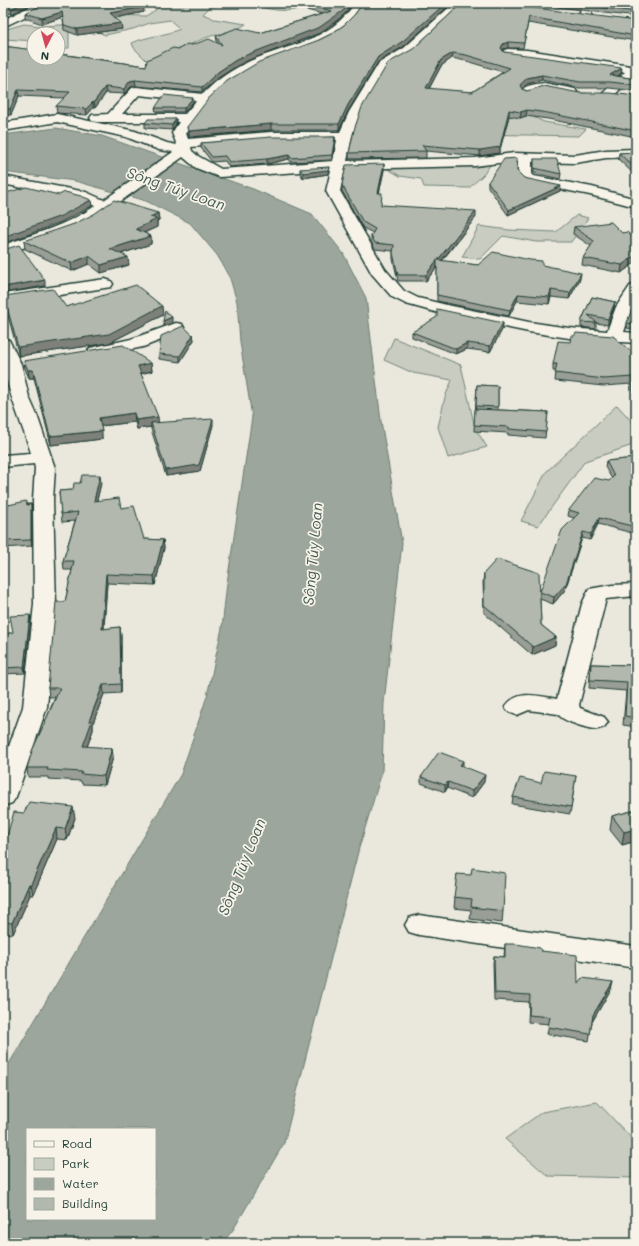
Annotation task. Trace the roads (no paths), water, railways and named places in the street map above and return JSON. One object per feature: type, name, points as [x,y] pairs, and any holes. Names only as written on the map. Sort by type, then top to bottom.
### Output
[{"type":"main road","points":[[3,24],[46,3]]},
{"type":"main road","points":[[3,250],[69,227],[110,203],[183,142],[188,118],[214,90],[239,71],[253,64],[316,40],[332,32],[343,25],[360,3]]},
{"type":"main road","points":[[460,3],[408,51],[383,66],[355,112],[345,136],[333,191],[378,271],[398,294],[412,301],[446,310],[529,327],[636,338]]},
{"type":"main road","points":[[589,3],[581,14],[600,17]]},
{"type":"main road","points":[[508,53],[527,54],[635,68]]},
{"type":"main road","points":[[597,94],[635,68]]},
{"type":"main road","points":[[527,91],[537,86],[542,86],[597,94],[626,95]]},
{"type":"main road","points":[[112,118],[136,91],[206,98]]},
{"type":"main road","points":[[3,117],[188,118]]},
{"type":"main road","points":[[3,127],[57,118],[183,142],[203,167],[219,173],[338,165],[475,162],[514,157],[576,159],[606,154],[636,153]]},
{"type":"main road","points":[[133,133],[142,118]]},
{"type":"main road","points":[[133,133],[164,147],[183,142],[271,136],[345,136]]},
{"type":"main road","points":[[525,158],[525,176],[530,179],[592,191],[636,203]]},
{"type":"main road","points":[[3,180],[86,196],[110,203]]},
{"type":"main road","points":[[3,299],[105,284]]},
{"type":"main road","points":[[614,336],[624,307],[636,289]]},
{"type":"main road","points":[[84,354],[143,342],[176,328]]},
{"type":"main road","points":[[3,344],[19,363],[20,397],[28,415],[46,468],[44,500],[45,604],[35,707],[3,797]]},
{"type":"main road","points":[[3,461],[42,458]]},
{"type":"main road","points":[[596,722],[578,718],[569,713],[567,705],[596,594],[612,591],[636,590]]},
{"type":"main road","points":[[517,707],[526,702],[561,707],[567,705]]},
{"type":"main road","points":[[418,925],[636,957]]},
{"type":"water","name":"Sông Túy Loan","points":[[56,128],[102,136],[253,189],[312,214],[343,253],[366,298],[381,421],[402,543],[384,703],[382,772],[359,848],[284,1143],[233,1230],[222,1243],[3,1243],[3,1074],[181,774],[207,696],[222,628],[227,583],[252,417],[240,342],[237,302],[229,275],[217,255],[190,223],[146,201],[75,181],[3,172],[3,135]]}]
